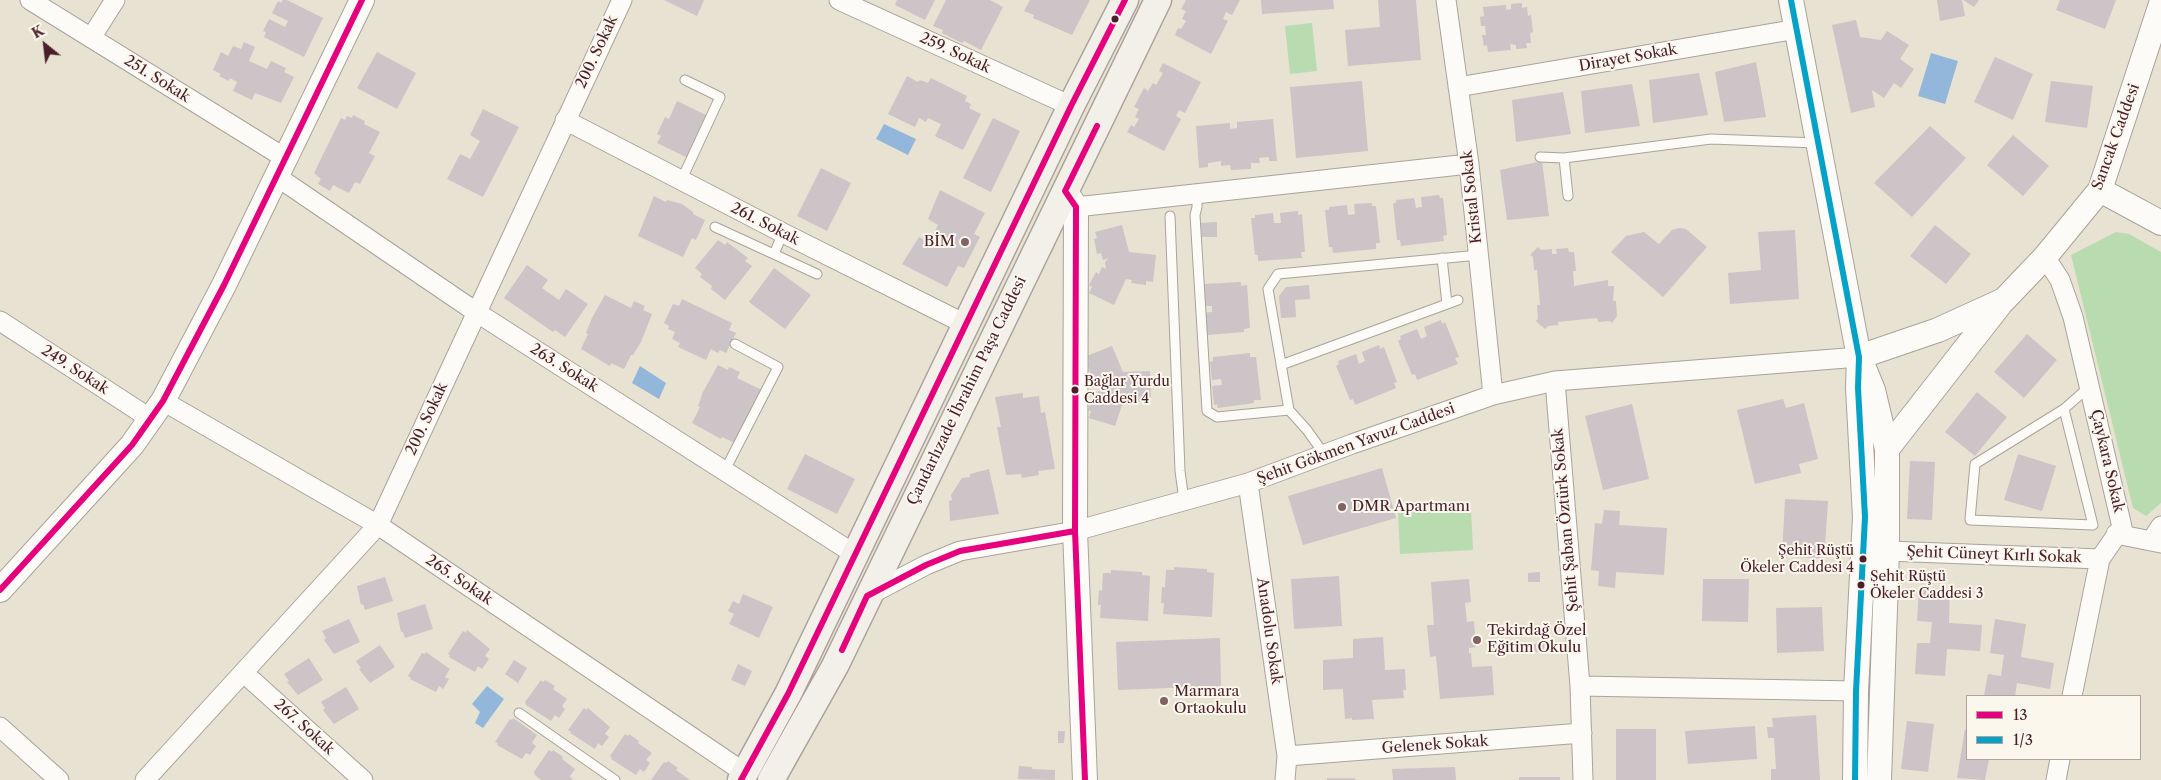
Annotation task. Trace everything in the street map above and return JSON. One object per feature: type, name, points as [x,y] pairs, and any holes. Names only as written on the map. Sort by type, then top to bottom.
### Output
[{"type":"main road","name":"Çandarlızade İbrahim Paşa Caddesi","points":[[743,777],[788,694],[1125,0]]},
{"type":"main road","name":"Çandarlızade İbrahim Paşa Caddesi","points":[[771,780],[834,666],[867,596],[1070,199],[1158,0]]},
{"type":"street","name":"251. Sokak","points":[[30,0],[91,38],[281,167]]},
{"type":"street","points":[[91,38],[115,0]]},
{"type":"street","points":[[0,590],[132,445],[157,410],[224,285],[362,0]]},
{"type":"street","name":"200. Sokak","points":[[145,780],[245,674],[378,525],[622,0]]},
{"type":"street","name":"259. Sokak","points":[[840,0],[1072,106]]},
{"type":"street","name":"Kristal Sokak","points":[[1446,0],[1469,164],[1494,395]]},
{"type":"street","points":[[1791,0],[1859,357],[1873,390],[1887,449],[1888,551],[1878,780]]},
{"type":"street","name":"Sancak Caddesi","points":[[1887,449],[2004,300],[2100,190],[2161,4]]},
{"type":"street","name":"Dirayet Sokak","points":[[1458,87],[1797,28]]},
{"type":"street","name":"261. Sokak","points":[[565,120],[681,181],[967,325]]},
{"type":"street","points":[[1085,780],[1075,531],[1070,199],[1197,194],[1469,164]]},
{"type":"street","name":"263. Sokak","points":[[281,167],[476,312],[856,555]]},
{"type":"street","points":[[2100,190],[2161,223]]},
{"type":"street","name":"Çaykara Sokak","points":[[2044,256],[2060,280],[2074,317],[2122,526],[2100,559],[2072,695]]},
{"type":"street","name":"Sancak Caddesi","points":[[1859,357],[1938,330],[2004,300]]},
{"type":"street","name":"249. Sokak","points":[[0,321],[157,410]]},
{"type":"street","points":[[1855,780],[1856,690],[1865,517],[1858,388],[1859,357]]},
{"type":"street","name":"Şehit Gökmen Yavuz Caddesi","points":[[867,596],[926,565],[960,551],[1075,531],[1248,483],[1324,454],[1494,395],[1555,381],[1859,357]]},
{"type":"street","name":"Şehit Şaban Öztürk Sokak","points":[[1555,381],[1580,686],[1583,780]]},
{"type":"street","name":"265. Sokak","points":[[157,410],[378,525],[743,777]]},
{"type":"street","name":"Anadolu Sokak","points":[[1248,483],[1287,756],[1285,780]]},
{"type":"street","points":[[2116,534],[2158,536]]},
{"type":"street","name":"Şehit Cüneyt Kırlı Sokak","points":[[1888,551],[2100,559]]},
{"type":"street","name":"267. Sokak","points":[[245,674],[363,780]]},
{"type":"street","points":[[1580,686],[1856,690],[1882,693]]},
{"type":"street","points":[[0,727],[59,780]]},
{"type":"street","name":"Gelenek Sokak","points":[[1287,756],[1582,733]]},
{"type":"street","points":[[2056,780],[2060,760]]},
{"type":"lane","points":[[681,181],[720,97],[685,80]]},
{"type":"lane","points":[[1540,157],[1564,158],[1711,139],[1818,143]]},
{"type":"lane","points":[[1564,158],[1568,196]]},
{"type":"lane","points":[[1197,194],[1195,215],[1207,411],[1217,417],[1289,410]]},
{"type":"lane","points":[[1170,216],[1179,465],[1184,500]]},
{"type":"lane","points":[[715,227],[817,274]]},
{"type":"lane","points":[[774,254],[783,233]]},
{"type":"lane","points":[[1324,454],[1307,430],[1289,410],[1268,289],[1278,274],[1479,255]]},
{"type":"lane","points":[[1442,258],[1447,304]]},
{"type":"lane","points":[[1281,365],[1458,300]]},
{"type":"lane","points":[[724,472],[778,367],[735,344]]},
{"type":"lane","points":[[2064,409],[2093,525],[1970,520],[1975,464],[2064,409],[2090,386]]},
{"type":"lane","points":[[519,713],[615,780]]},
{"type":"green space","points":[[1312,23],[1317,71],[1290,74],[1285,26]]},
{"type":"green space","points":[[2116,232],[2129,234],[2161,252],[2161,503],[2146,516],[2133,508],[2071,255]]},
{"type":"green space","points":[[1471,508],[1473,550],[1400,554],[1398,512]]},
{"type":"water","points":[[1931,53],[1958,61],[1945,104],[1918,96]]},
{"type":"water","points":[[884,124],[916,139],[908,155],[876,139]]},
{"type":"water","points":[[640,366],[666,383],[659,399],[632,383]]},
{"type":"water","points":[[487,686],[504,699],[483,728],[475,723],[480,712],[472,704]]},
{"type":"building","points":[[283,0],[287,0],[323,18],[304,57],[264,37],[266,32],[263,31],[269,19],[285,27],[288,21],[272,13],[278,1],[281,3]]},
{"type":"building","points":[[664,0],[704,0],[697,16]]},
{"type":"building","points":[[897,0],[935,0],[925,20],[895,5]]},
{"type":"building","points":[[946,0],[990,0],[1003,7],[981,50],[942,33],[943,30],[933,26]]},
{"type":"building","points":[[1030,0],[1090,0],[1072,35],[1033,18],[1034,15],[1024,11]]},
{"type":"building","points":[[1186,0],[1240,0],[1232,15],[1226,12],[1223,19],[1228,21],[1211,54],[1175,35],[1178,28],[1181,29],[1186,21],[1182,19],[1186,11],[1181,9]]},
{"type":"building","points":[[1261,0],[1333,0],[1334,9],[1262,14]]},
{"type":"building","points":[[1378,0],[1416,0],[1421,60],[1348,66],[1345,30],[1380,27]]},
{"type":"building","points":[[1937,0],[1962,0],[1965,16],[1940,21]]},
{"type":"building","points":[[1963,0],[1979,0],[1974,7]]},
{"type":"building","points":[[2060,0],[2116,0],[2105,29],[2056,10]]},
{"type":"building","points":[[1522,3],[1522,8],[1527,7],[1528,16],[1531,15],[1533,32],[1530,33],[1531,43],[1526,43],[1527,48],[1516,49],[1516,45],[1510,44],[1511,50],[1488,52],[1487,45],[1484,46],[1482,35],[1486,35],[1485,26],[1481,26],[1480,17],[1484,16],[1483,7],[1506,5],[1506,10],[1511,9],[1511,4]]},
{"type":"building","points":[[1856,20],[1860,37],[1881,40],[1887,31],[1909,45],[1900,59],[1914,69],[1901,88],[1894,83],[1884,98],[1872,90],[1875,107],[1851,113],[1832,25]]},
{"type":"building","points":[[244,42],[255,47],[249,61],[267,69],[271,61],[286,68],[284,72],[294,77],[281,103],[255,93],[252,100],[233,91],[237,82],[230,78],[229,81],[219,76],[221,74],[213,70],[221,52],[228,56],[233,46],[241,49]]},
{"type":"building","points":[[377,52],[416,73],[397,109],[357,88]]},
{"type":"building","points":[[1995,57],[2033,74],[2013,120],[1974,102]]},
{"type":"building","points":[[1756,62],[1766,117],[1724,122],[1715,72]]},
{"type":"building","points":[[1163,63],[1201,82],[1185,113],[1179,110],[1176,116],[1181,119],[1164,151],[1127,132],[1131,125],[1134,127],[1139,119],[1135,117],[1139,109],[1134,107],[1144,88],[1148,91],[1153,83],[1156,85],[1163,73],[1159,71]]},
{"type":"building","points":[[1699,73],[1708,115],[1653,123],[1649,80]]},
{"type":"building","points":[[907,76],[918,82],[920,80],[928,83],[931,78],[967,96],[965,101],[971,104],[969,108],[981,114],[963,150],[935,136],[941,124],[928,118],[926,122],[919,118],[915,127],[888,114]]},
{"type":"building","points":[[1362,81],[1368,151],[1296,158],[1290,87]]},
{"type":"building","points":[[2051,81],[2093,86],[2087,128],[2045,122]]},
{"type":"building","points":[[1632,84],[1640,126],[1585,133],[1581,91]]},
{"type":"building","points":[[1563,92],[1571,134],[1516,142],[1512,100]]},
{"type":"building","points":[[677,101],[708,116],[688,158],[657,143],[661,136],[657,134],[665,117],[669,119]]},
{"type":"building","points":[[483,109],[519,127],[483,197],[447,179],[460,154],[470,159],[480,141],[470,135]]},
{"type":"building","points":[[353,115],[365,121],[364,124],[380,132],[369,153],[375,156],[360,184],[355,182],[349,193],[333,185],[330,191],[318,184],[321,179],[314,173],[341,118],[345,120],[347,116],[352,118]]},
{"type":"building","points":[[993,118],[1020,131],[991,192],[963,178]]},
{"type":"building","points":[[1273,119],[1277,161],[1269,161],[1269,157],[1259,158],[1260,163],[1251,163],[1251,169],[1231,170],[1230,165],[1221,166],[1221,161],[1208,163],[1208,167],[1199,168],[1196,126],[1230,123],[1230,129],[1237,128],[1237,122]]},
{"type":"building","points":[[1930,126],[1966,158],[1912,217],[1874,183]]},
{"type":"building","points":[[2013,135],[2049,166],[2023,196],[1987,165]]},
{"type":"building","points":[[1542,161],[1549,216],[1507,220],[1500,170]]},
{"type":"building","points":[[821,168],[851,183],[827,231],[797,216]]},
{"type":"building","points":[[940,190],[985,213],[974,234],[980,237],[964,268],[958,266],[947,287],[902,264],[919,237],[929,243],[938,225],[928,219]]},
{"type":"building","points":[[1439,195],[1440,198],[1443,198],[1447,235],[1443,236],[1444,241],[1401,246],[1400,240],[1397,240],[1393,203],[1396,203],[1396,200],[1414,198],[1416,208],[1422,207],[1421,197]]},
{"type":"building","points":[[654,196],[666,202],[667,200],[682,204],[693,214],[705,220],[696,240],[692,238],[683,257],[638,236]]},
{"type":"building","points":[[1372,203],[1372,206],[1376,206],[1380,243],[1376,243],[1376,249],[1333,253],[1332,247],[1329,247],[1325,210],[1329,210],[1329,207],[1347,205],[1348,215],[1355,214],[1354,204]]},
{"type":"building","points":[[1298,211],[1298,215],[1302,214],[1305,252],[1301,252],[1302,258],[1258,261],[1258,255],[1255,255],[1251,218],[1255,218],[1255,215],[1273,213],[1274,223],[1281,223],[1280,213]]},
{"type":"building","points":[[1217,222],[1217,237],[1202,237],[1201,223]]},
{"type":"building","points":[[1122,225],[1129,252],[1156,255],[1153,282],[1146,281],[1146,285],[1131,283],[1132,280],[1126,279],[1114,305],[1089,293],[1092,287],[1089,285],[1096,272],[1099,274],[1102,267],[1106,269],[1105,262],[1109,258],[1103,260],[1101,253],[1097,254],[1094,239],[1097,238],[1095,232]]},
{"type":"building","points":[[1935,225],[1971,254],[1946,284],[1910,256]]},
{"type":"building","points":[[1686,229],[1707,247],[1663,297],[1611,252],[1626,236],[1644,232],[1659,244],[1672,230]]},
{"type":"building","points":[[1795,230],[1799,299],[1730,304],[1728,273],[1761,270],[1758,232]]},
{"type":"building","points":[[718,240],[725,245],[727,242],[748,258],[745,261],[752,266],[725,300],[711,289],[712,286],[700,277],[702,274],[695,268]]},
{"type":"building","points":[[1538,247],[1541,250],[1552,249],[1552,254],[1557,254],[1556,249],[1568,248],[1569,252],[1574,252],[1576,271],[1573,271],[1574,286],[1608,280],[1608,286],[1614,286],[1613,301],[1616,301],[1617,316],[1612,323],[1610,321],[1598,322],[1597,318],[1558,322],[1558,325],[1548,326],[1545,329],[1536,321],[1538,319],[1537,305],[1540,305],[1537,270],[1534,270],[1533,257],[1530,255]]},
{"type":"building","points":[[527,265],[548,280],[542,288],[559,300],[566,289],[588,304],[565,337],[555,330],[553,332],[504,298]]},
{"type":"building","points":[[774,268],[811,295],[785,329],[749,302]]},
{"type":"building","points":[[1241,282],[1241,286],[1247,285],[1250,328],[1244,329],[1244,332],[1207,335],[1207,331],[1203,331],[1202,313],[1212,312],[1212,306],[1202,306],[1201,288],[1204,288],[1204,284]]},
{"type":"building","points":[[1309,285],[1310,299],[1295,300],[1296,317],[1281,318],[1279,296],[1286,287]]},
{"type":"building","points":[[605,295],[631,308],[634,301],[645,306],[643,310],[652,314],[641,342],[633,355],[631,355],[624,369],[611,363],[610,366],[581,349],[588,334],[586,333],[592,318]]},
{"type":"building","points":[[682,299],[732,323],[729,330],[736,333],[726,353],[720,350],[718,353],[711,349],[706,360],[678,347],[680,343],[672,339],[675,332],[668,329],[669,326],[664,323],[673,304],[679,306]]},
{"type":"building","points":[[1441,320],[1442,324],[1445,322],[1459,357],[1455,358],[1458,364],[1417,380],[1415,374],[1412,375],[1398,341],[1401,339],[1400,336],[1417,329],[1421,339],[1427,336],[1424,327]]},
{"type":"building","points":[[2027,334],[2057,360],[2024,398],[1994,372]]},
{"type":"building","points":[[1379,345],[1380,349],[1384,347],[1397,382],[1394,383],[1396,388],[1355,405],[1353,399],[1350,400],[1336,366],[1339,364],[1338,361],[1356,354],[1359,364],[1365,361],[1362,352]]},
{"type":"building","points":[[1112,346],[1123,372],[1150,371],[1151,398],[1144,399],[1144,402],[1129,402],[1129,399],[1124,399],[1115,426],[1089,418],[1091,411],[1088,410],[1093,396],[1096,397],[1098,391],[1102,392],[1101,385],[1104,380],[1098,383],[1095,376],[1092,378],[1087,364],[1089,362],[1087,356]]},
{"type":"building","points":[[1250,353],[1250,357],[1256,357],[1261,400],[1254,400],[1254,403],[1218,408],[1217,404],[1214,405],[1212,386],[1222,385],[1221,379],[1212,380],[1210,362],[1213,361],[1213,357]]},
{"type":"building","points":[[718,365],[728,370],[729,367],[740,372],[737,378],[762,390],[735,443],[722,437],[721,439],[692,423],[700,407],[698,406],[703,392]]},
{"type":"building","points":[[1977,392],[2007,417],[1975,456],[1945,432]]},
{"type":"building","points":[[1023,393],[1023,398],[1039,396],[1041,413],[1045,412],[1055,469],[1038,471],[1039,475],[1022,478],[1021,474],[1006,475],[997,427],[1001,427],[995,397]]},
{"type":"building","points":[[1783,399],[1786,408],[1804,403],[1818,459],[1799,464],[1801,473],[1755,484],[1737,410]]},
{"type":"building","points":[[1632,404],[1649,479],[1603,490],[1585,416]]},
{"type":"building","points":[[805,454],[855,479],[837,514],[787,489]]},
{"type":"building","points":[[2018,454],[2056,466],[2042,511],[2004,500]]},
{"type":"building","points":[[1910,461],[1935,462],[1932,520],[1907,519]]},
{"type":"building","name":"DMR Apartmanı","points":[[1382,468],[1396,518],[1303,545],[1288,496]]},
{"type":"building","points":[[989,469],[999,514],[950,521],[949,501],[952,500],[951,495],[962,478],[970,477],[970,474]]},
{"type":"building","points":[[1785,499],[1828,501],[1824,559],[1782,556]]},
{"type":"building","points":[[1604,510],[1620,511],[1619,525],[1667,528],[1664,575],[1616,572],[1615,588],[1598,586],[1599,571],[1591,570],[1595,523],[1602,524]]},
{"type":"building","points":[[1174,567],[1207,569],[1207,572],[1214,573],[1212,617],[1163,614],[1164,603],[1161,603],[1162,587],[1165,587],[1166,570],[1174,570]]},
{"type":"building","points":[[1111,570],[1142,572],[1142,575],[1150,576],[1148,621],[1100,618],[1101,605],[1098,605],[1099,590],[1102,591],[1103,573],[1111,573]]},
{"type":"building","points":[[1540,572],[1540,582],[1528,582],[1528,573]]},
{"type":"building","points":[[1339,576],[1342,626],[1294,629],[1291,579]]},
{"type":"building","points":[[385,577],[393,601],[365,610],[363,604],[361,605],[357,586]]},
{"type":"building","points":[[1469,579],[1471,602],[1465,603],[1467,622],[1474,621],[1476,647],[1469,648],[1472,667],[1492,666],[1494,695],[1440,699],[1436,656],[1430,657],[1427,625],[1434,625],[1431,582]]},
{"type":"building","points":[[1703,579],[1749,579],[1748,622],[1702,621]]},
{"type":"building","points":[[1919,588],[1950,589],[1949,623],[1982,625],[1980,651],[1947,649],[1945,676],[1915,674],[1917,643],[1930,643],[1932,622],[1917,621]]},
{"type":"building","points":[[743,594],[773,607],[759,638],[729,624],[734,614],[728,611],[733,601],[739,604]]},
{"type":"building","points":[[425,604],[433,629],[405,638],[403,632],[401,632],[397,613]]},
{"type":"building","points":[[1822,607],[1824,651],[1777,653],[1776,608]]},
{"type":"building","points":[[349,619],[360,642],[334,654],[324,640],[326,638],[322,631]]},
{"type":"building","points":[[1995,619],[2026,624],[2021,657],[2054,663],[2050,689],[2017,683],[2015,695],[1984,695],[1988,674],[2001,676],[2004,655],[1990,653]]},
{"type":"building","points":[[467,630],[490,649],[485,656],[489,659],[482,669],[478,666],[475,672],[449,657],[450,655],[448,654],[463,631],[466,633]]},
{"type":"building","points":[[1383,637],[1385,670],[1405,669],[1406,690],[1403,690],[1404,698],[1372,700],[1374,719],[1345,719],[1343,689],[1323,690],[1323,660],[1353,658],[1353,639]]},
{"type":"building","points":[[1220,638],[1221,686],[1118,690],[1116,642]]},
{"type":"building","points":[[1532,644],[1544,644],[1544,652],[1532,652]]},
{"type":"building","points":[[380,645],[395,667],[370,683],[359,669],[361,668],[356,661]]},
{"type":"building","points":[[426,652],[450,669],[445,677],[449,679],[443,689],[439,686],[436,692],[410,679],[408,676],[422,653],[425,654]]},
{"type":"building","points":[[309,658],[323,680],[298,695],[287,682],[289,681],[284,674]]},
{"type":"building","points":[[514,660],[527,668],[518,683],[505,674]]},
{"type":"building","points":[[738,664],[752,671],[745,686],[731,680]]},
{"type":"building","points":[[541,680],[543,682],[545,680],[555,686],[553,689],[567,699],[562,706],[565,709],[559,718],[555,715],[551,721],[526,705],[525,702]]},
{"type":"building","points":[[346,687],[359,709],[334,724],[323,710],[325,708],[321,702]]},
{"type":"building","points":[[584,708],[586,710],[588,708],[610,727],[605,734],[609,737],[602,746],[598,743],[595,749],[568,730]]},
{"type":"building","points":[[1816,715],[1820,780],[1771,780],[1771,769],[1776,769],[1774,738],[1768,738],[1767,727],[1773,727],[1772,718]]},
{"type":"building","points":[[513,718],[537,735],[532,743],[536,746],[530,755],[526,753],[522,759],[495,742],[510,719],[512,720]]},
{"type":"building","points":[[1907,721],[1934,724],[1928,772],[1901,769]]},
{"type":"building","points":[[1755,726],[1757,759],[1688,764],[1685,731]]},
{"type":"building","points":[[1616,729],[1656,729],[1656,780],[1616,780]]},
{"type":"building","points":[[1965,729],[1966,760],[1989,760],[1985,780],[1957,778]]},
{"type":"building","points":[[1058,731],[1065,731],[1064,743],[1058,743]]},
{"type":"building","points":[[625,734],[628,736],[629,734],[639,741],[638,743],[652,753],[646,760],[650,763],[644,772],[640,769],[636,775],[611,759],[610,756]]},
{"type":"building","points":[[549,750],[552,752],[553,750],[563,757],[562,759],[575,769],[570,776],[573,780],[541,780],[535,775],[534,772]]},
{"type":"building","points":[[668,761],[678,768],[676,770],[690,780],[651,780],[664,762]]},
{"type":"building","points":[[1019,766],[1032,767],[1032,769],[1055,770],[1055,780],[1018,779]]},
{"type":"building","points":[[1455,767],[1456,780],[1393,780],[1392,769]]},
{"type":"building","points":[[1519,777],[1560,777],[1560,780],[1519,780]]},
{"type":"building","points":[[1327,778],[1354,778],[1356,780],[1327,780]]},
{"type":"transit line","name":"13","points":[[0,590],[132,445],[163,401],[224,285],[362,0]]},
{"type":"transit line","name":"13","points":[[741,780],[788,694],[1071,106],[1125,0]]},
{"type":"transit line","name":"1/3","points":[[1791,0],[1859,357],[1858,388],[1865,517],[1856,691],[1855,780]]},
{"type":"transit line","name":"13","points":[[1085,780],[1075,531],[1076,207],[1065,191],[1097,126]]},
{"type":"transit line","name":"13","points":[[842,650],[867,596],[926,565],[960,551],[1075,531]]},
{"type":"place","name":"BİM","points":[[965,242]]},
{"type":"place","name":"Bağlar Yurdu Caddesi 4","points":[[1075,390]]},
{"type":"place","name":"DMR Apartmanı","points":[[1342,507]]},
{"type":"place","name":"Şehit Rüştü Ökeler Caddesi 4","points":[[1863,559]]},
{"type":"place","name":"Şehit Rüştü Ökeler Caddesi 3","points":[[1861,585]]},
{"type":"place","name":"Tekirdağ Özel Eğitim Okulu","points":[[1477,640]]},
{"type":"place","name":"Marmara Ortaokulu","points":[[1164,701]]}]
